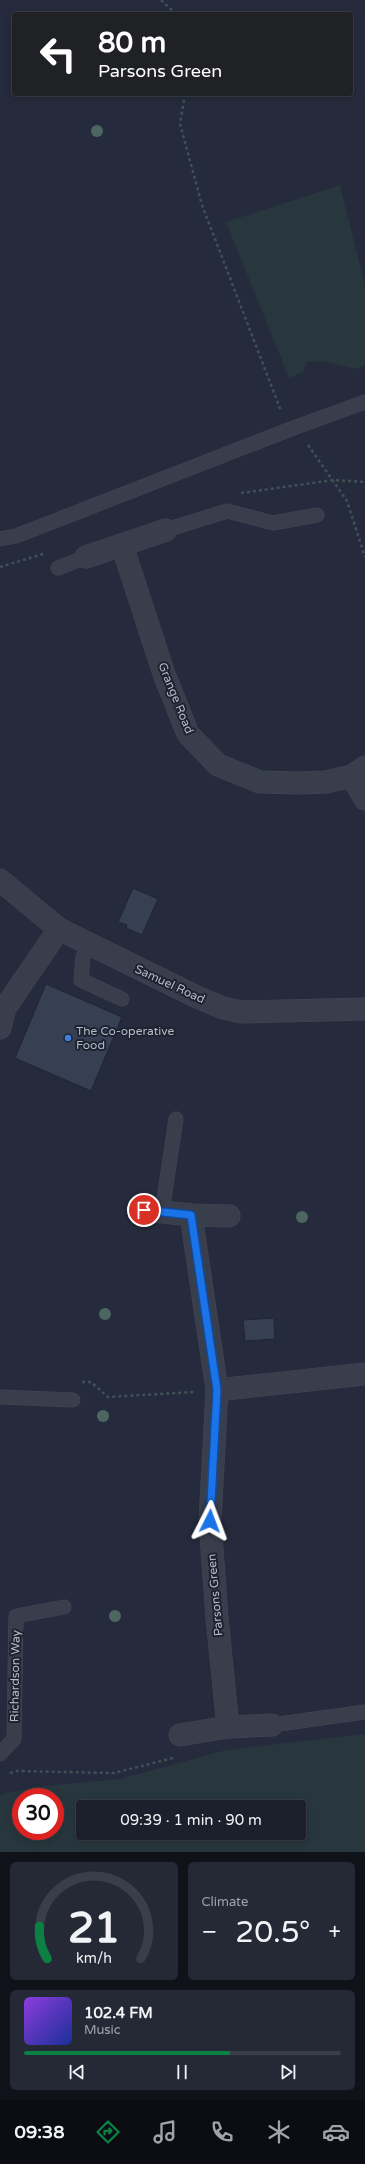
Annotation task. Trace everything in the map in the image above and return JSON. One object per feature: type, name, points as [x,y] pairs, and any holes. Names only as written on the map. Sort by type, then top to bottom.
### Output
[{"type":"street","points":[[86,557],[166,530]]},
{"type":"street","name":"Grange Road","points":[[122,545],[164,674],[188,734],[218,765],[260,782],[326,782],[358,771]]},
{"type":"street","points":[[358,771],[365,799]]},
{"type":"street","name":"Samuel Road","points":[[0,880],[59,929],[223,1008],[241,1012],[365,1009]]},
{"type":"street","points":[[0,1028],[5,1008],[59,929]]},
{"type":"street","points":[[153,1211],[191,1215],[229,1216]]},
{"type":"street","name":"Parsons Green","points":[[191,1215],[217,1390],[210,1521],[217,1618],[228,1727]]},
{"type":"street","points":[[217,1390],[365,1374]]},
{"type":"street","points":[[180,1735],[228,1727],[272,1725]]},
{"type":"lane","points":[[0,539],[16,536],[296,427],[365,402]]},
{"type":"lane","points":[[166,530],[227,511],[273,523],[317,515]]},
{"type":"lane","points":[[58,568],[86,557]]},
{"type":"lane","points":[[89,944],[83,957],[81,980],[122,999]]},
{"type":"lane","points":[[153,1211],[176,1119]]},
{"type":"lane","points":[[0,1397],[73,1400]]},
{"type":"lane","name":"Richardson Way","points":[[0,1754],[14,1739],[16,1616],[64,1607]]},
{"type":"lane","points":[[272,1725],[365,1712]]},
{"type":"path","points":[[161,0],[174,12]]},
{"type":"path","points":[[185,96],[180,124],[202,205],[282,412]]},
{"type":"path","points":[[334,480],[347,501],[365,557]]},
{"type":"path","points":[[76,1381],[91,1382],[108,1397],[217,1390]]},
{"type":"shaded area","points":[[340,185],[365,285],[365,365],[355,369],[323,361],[307,362],[303,372],[289,378],[226,222]]},
{"type":"shaded area","points":[[365,1734],[365,1852],[0,1852],[0,1795],[12,1792],[12,1840],[64,1840],[64,1788],[30,1788],[120,1779],[226,1750]]},
{"type":"building","points":[[133,888],[158,899],[142,935],[126,928],[127,925],[118,922]]},
{"type":"building","name":"The Co-operative Food","points":[[46,984],[122,1017],[91,1091],[15,1058]]},
{"type":"building","points":[[274,1318],[275,1339],[245,1341],[243,1320]]},
{"type":"place","name":"The Co-operative Food","points":[[68,1038]]},
{"type":"route","points":[[144,1210],[191,1215],[217,1390],[210,1521]]}]
